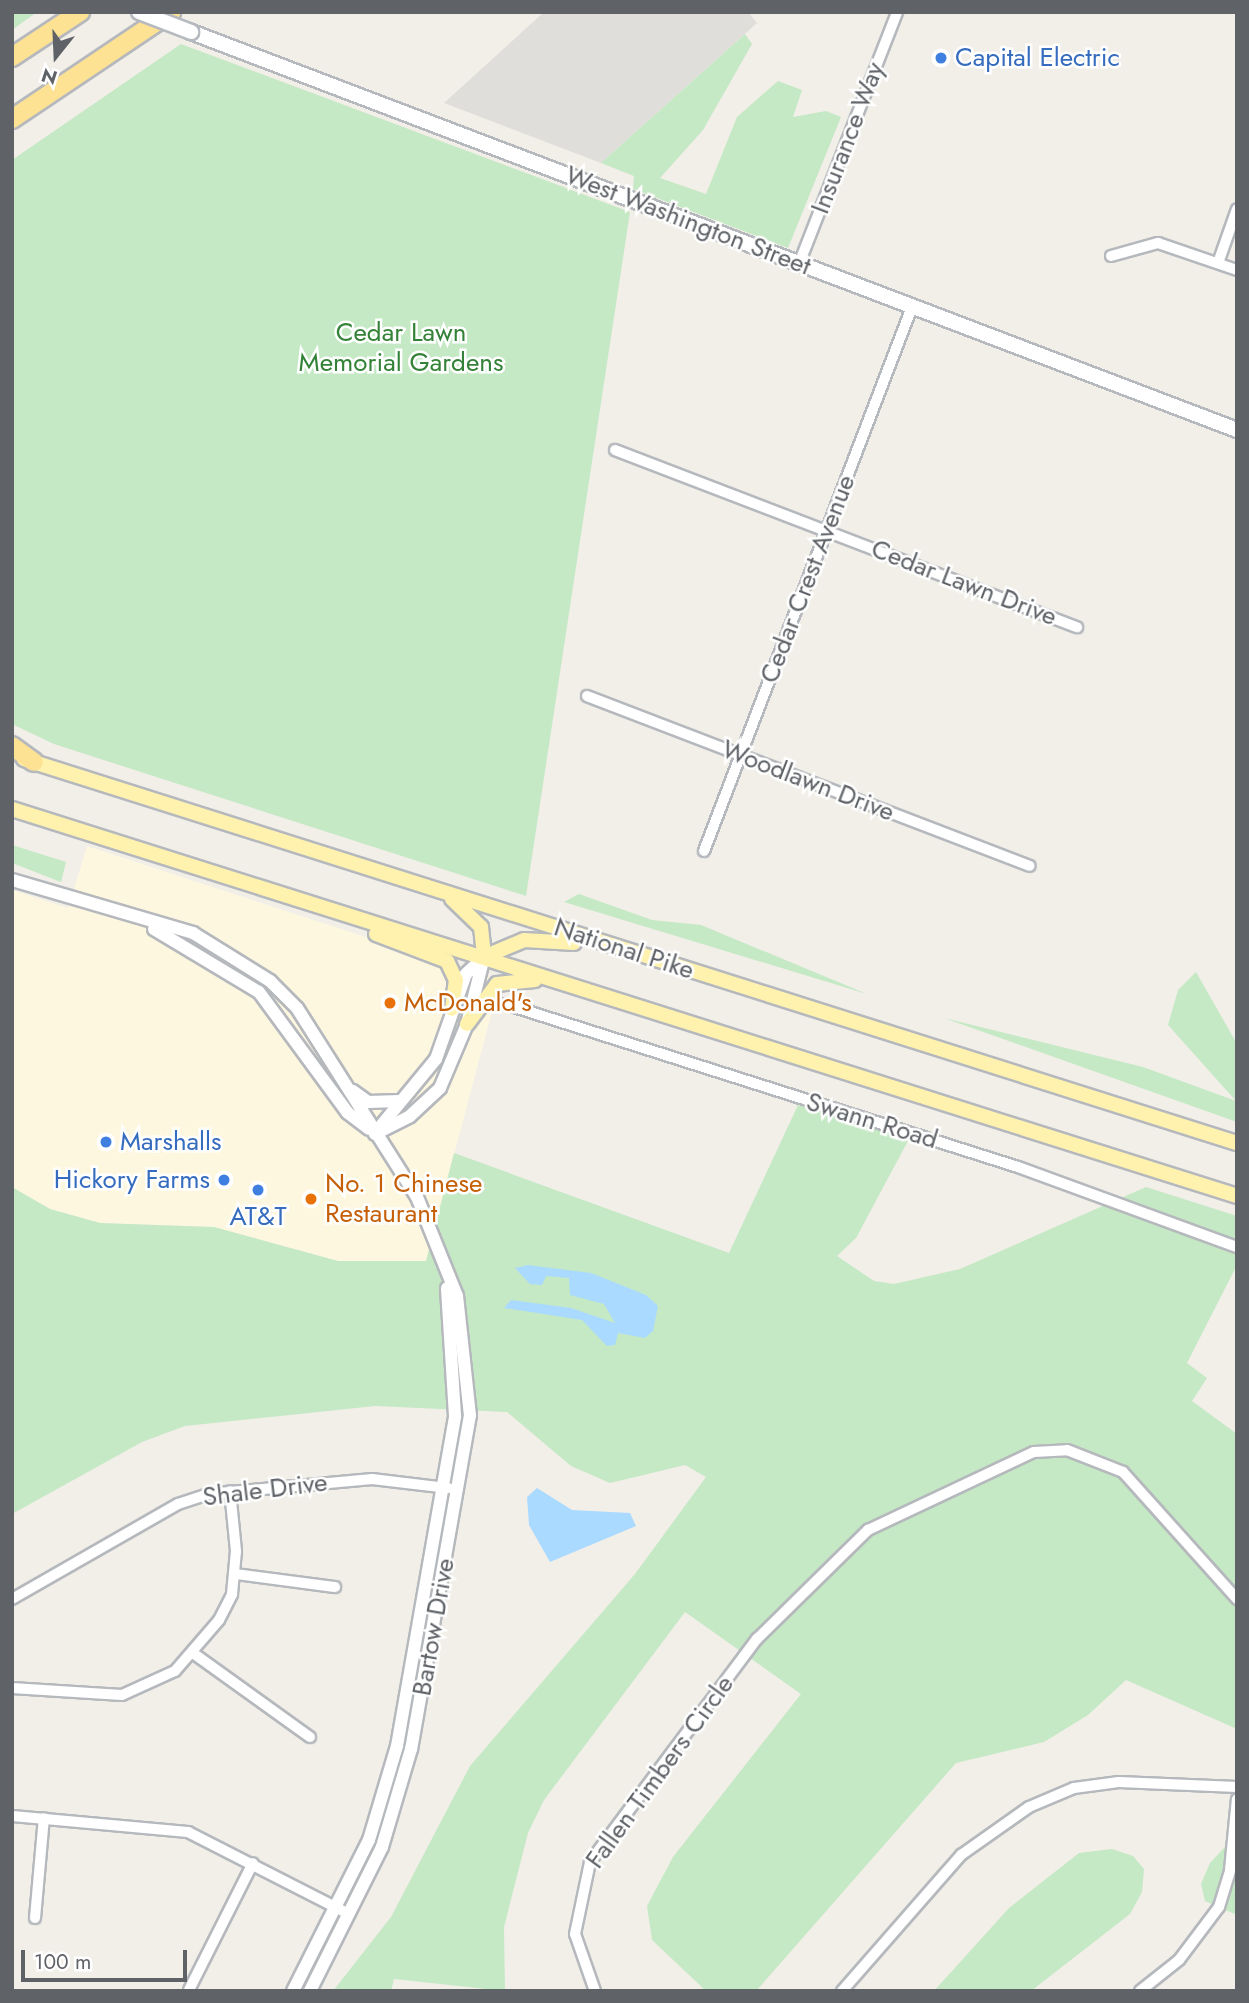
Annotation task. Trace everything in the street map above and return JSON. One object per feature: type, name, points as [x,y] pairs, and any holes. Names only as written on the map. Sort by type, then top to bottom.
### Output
[{"type":"highway","points":[[12,57],[80,12]]},
{"type":"highway","points":[[12,118],[171,12]]},
{"type":"highway","points":[[12,127],[134,37]]},
{"type":"highway","points":[[12,746],[34,762]]},
{"type":"main road","name":"West Washington Street","points":[[139,12],[1237,430]]},
{"type":"main road","name":"National Pike","points":[[12,755],[1237,1143]]},
{"type":"main road","name":"National Pike","points":[[12,809],[1237,1196]]},
{"type":"main road","points":[[152,853],[166,865],[440,954],[454,971],[452,1009]]},
{"type":"main road","points":[[432,887],[473,914],[484,957],[508,943],[559,938],[697,980],[710,977]]},
{"type":"main road","points":[[467,1024],[490,991],[507,979],[571,985]]},
{"type":"street","name":"Insurance Way","points":[[799,264],[897,12]]},
{"type":"street","points":[[1218,263],[1237,209]]},
{"type":"street","points":[[1111,256],[1158,243],[1237,271]]},
{"type":"street","name":"Cedar Crest Avenue","points":[[704,851],[912,307]]},
{"type":"street","name":"Cedar Lawn Drive","points":[[615,450],[1077,627]]},
{"type":"street","name":"Woodlawn Drive","points":[[587,696],[1030,866]]},
{"type":"street","points":[[12,880],[135,919],[211,957],[260,992],[348,1113],[375,1134]]},
{"type":"street","name":"Bartow Drive","points":[[135,919],[193,933],[243,960],[297,1008],[348,1086],[441,1246],[457,1296],[469,1380],[459,1489],[404,1780],[382,1847],[310,1991]]},
{"type":"street","points":[[375,1134],[436,1059],[466,974],[484,957]]},
{"type":"street","points":[[375,1134],[410,1116],[440,1088],[467,1024],[484,957]]},
{"type":"street","name":"Swann Road","points":[[505,1004],[1018,1167],[1237,1247]]},
{"type":"street","points":[[348,1086],[369,1102],[401,1101]]},
{"type":"street","name":"Bartow Drive","points":[[293,1991],[369,1840],[390,1778],[455,1416],[441,1246]]},
{"type":"street","name":"Fallen Timbers Circle","points":[[595,1991],[575,1934],[590,1863],[757,1639],[868,1531],[1034,1452],[1067,1450],[1123,1472],[1237,1599]]},
{"type":"street","name":"Shale Drive","points":[[12,1599],[178,1504],[230,1491],[372,1479],[459,1489]]},
{"type":"street","points":[[12,1689],[122,1695],[160,1682],[193,1653],[225,1609],[236,1574],[230,1491]]},
{"type":"street","points":[[236,1574],[335,1587]]},
{"type":"street","points":[[193,1653],[310,1737]]},
{"type":"street","points":[[842,1991],[961,1855],[1029,1807],[1074,1788],[1119,1782],[1237,1787]]},
{"type":"street","points":[[1140,1991],[1179,1960],[1219,1907],[1230,1870],[1237,1800]]},
{"type":"street","points":[[12,1815],[188,1832],[336,1905],[349,1914]]},
{"type":"street","points":[[35,1918],[44,1818]]},
{"type":"street","points":[[189,1990],[253,1863]]},
{"type":"shaded area","points":[[544,12],[748,12],[757,23],[601,163],[444,103]]},
{"type":"shaded area","points":[[87,846],[500,981],[426,1261],[338,1261],[214,1227],[100,1223],[50,1209],[12,1187],[12,890],[68,908]]},
{"type":"green space","points":[[12,12],[37,12],[12,30]]},
{"type":"green space","points":[[745,34],[752,44],[703,130],[660,178],[706,194],[737,117],[778,81],[802,90],[793,117],[826,111],[841,117],[788,248],[633,189],[634,176],[601,163]]},
{"type":"green space","name":"Cedar Lawn Memorial Gardens","points":[[181,44],[630,212],[526,896],[54,744],[12,724],[12,160]]},
{"type":"green space","points":[[12,845],[66,862],[61,882],[12,863]]},
{"type":"green space","points":[[579,894],[652,920],[701,925],[867,994],[564,902]]},
{"type":"green space","points":[[1196,972],[1237,1044],[1237,1122],[944,1018],[1143,1067],[1236,1101],[1168,1025],[1178,990]]},
{"type":"green space","points":[[798,1105],[909,1139],[856,1238],[837,1256],[874,1281],[894,1284],[960,1269],[1146,1187],[1237,1216],[1237,1265],[1187,1363],[1207,1378],[1192,1401],[1237,1434],[1237,1729],[1126,1680],[1088,1715],[1044,1742],[956,1763],[756,1991],[706,1991],[652,1940],[647,1906],[673,1857],[801,1694],[685,1612],[544,1800],[528,1833],[504,1927],[505,1991],[394,1979],[391,1991],[333,1991],[391,1917],[470,1766],[635,1574],[706,1477],[685,1465],[610,1483],[571,1466],[507,1412],[375,1406],[185,1426],[142,1442],[12,1514],[12,1187],[50,1209],[100,1223],[214,1227],[338,1261],[426,1261],[454,1153],[729,1253]]},
{"type":"green space","points":[[1237,1834],[1237,1915],[1205,1901],[1201,1884],[1210,1863]]},
{"type":"green space","points":[[1112,1849],[1133,1856],[1144,1869],[1142,1892],[1130,1914],[1031,1991],[934,1991],[1009,1908],[1079,1853]]},
{"type":"water","points":[[528,1265],[591,1273],[646,1295],[658,1306],[653,1331],[645,1338],[618,1333],[615,1345],[607,1346],[582,1320],[504,1308],[511,1300],[571,1308],[615,1323],[604,1304],[570,1295],[569,1278],[546,1276],[542,1285],[530,1284],[515,1268]]},
{"type":"water","points":[[537,1488],[572,1510],[630,1513],[636,1526],[550,1562],[529,1525],[527,1497]]},
{"type":"place","name":"Capital Electric","points":[[941,58]]},
{"type":"place","name":"McDonald's","points":[[390,1003]]},
{"type":"place","name":"Marshalls","points":[[106,1142]]},
{"type":"place","name":"Hickory Farms","points":[[224,1180]]},
{"type":"place","name":"AT&T","points":[[258,1190]]},
{"type":"place","name":"No. 1 Chinese Restaurant","points":[[311,1199]]}]
